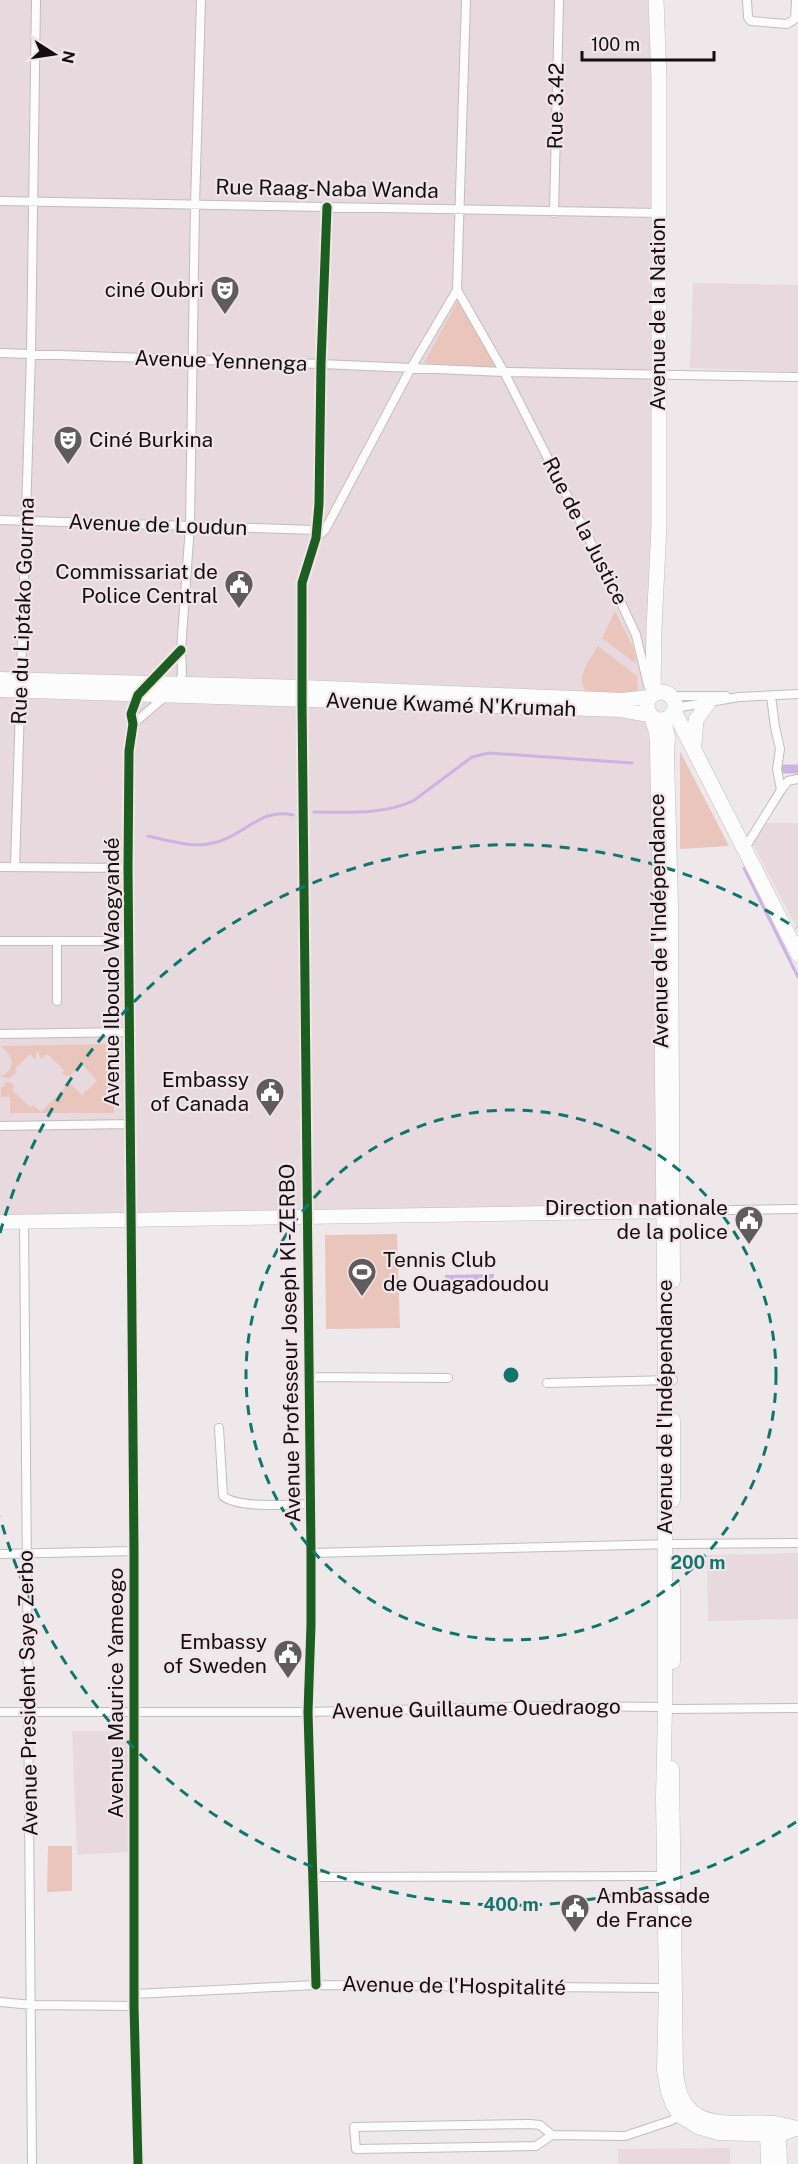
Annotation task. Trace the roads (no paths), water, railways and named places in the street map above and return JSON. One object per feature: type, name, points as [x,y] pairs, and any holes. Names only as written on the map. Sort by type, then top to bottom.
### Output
[{"type":"highway","name":"Avenue de la Nation","points":[[657,0],[659,526],[654,628],[661,706]]},
{"type":"highway","points":[[695,752],[696,720],[708,703]]},
{"type":"highway","points":[[661,706],[695,752],[798,954]]},
{"type":"main road","name":"Avenue Kwamé N'Krumah","points":[[0,679],[20,685],[138,695],[302,694],[623,700],[661,706]]},
{"type":"main road","name":"Avenue Kwamé N'Krumah","points":[[0,690],[20,685],[150,682],[302,694]]},
{"type":"main road","name":"Avenue de l'Indépendance","points":[[661,706],[656,732],[667,972],[669,1211],[669,1628],[664,1876],[666,1989],[664,2070],[668,2092],[684,2112]]},
{"type":"main road","points":[[0,1222],[669,1211]]},
{"type":"main road","name":"Avenue de l'Indépendance","points":[[668,1708],[676,2074],[684,2112]]},
{"type":"main road","points":[[684,2112],[717,2121],[771,2129],[798,2128]]},
{"type":"main road","points":[[768,2164],[771,2129]]},
{"type":"main road","points":[[771,2129],[780,2164]]},
{"type":"street","name":"Rue du Liptako Gourma","points":[[15,867],[31,354],[36,0]]},
{"type":"street","points":[[133,724],[180,683],[183,665],[181,650],[190,526],[201,0]]},
{"type":"street","points":[[327,207],[319,504],[316,534],[325,530],[411,368],[457,290],[466,0]]},
{"type":"street","name":"Rue 3.42","points":[[554,213],[559,0]]},
{"type":"street","points":[[747,0],[748,17],[751,21],[787,24],[795,19],[796,0]]},
{"type":"street","name":"Rue Raag-Naba Wanda","points":[[0,201],[554,213],[658,213]]},
{"type":"street","name":"Rue de la Justice","points":[[457,290],[504,372],[636,635],[661,706]]},
{"type":"street","name":"Avenue Yennenga","points":[[0,353],[321,363],[504,372],[798,377]]},
{"type":"street","name":"Avenue de Loudun","points":[[0,520],[190,526],[316,534]]},
{"type":"street","name":"Avenue Professeur Joseph KI-ZERBO","points":[[316,534],[302,583],[306,1218],[311,1553],[308,1712],[316,1985]]},
{"type":"street","points":[[138,695],[181,650]]},
{"type":"street","points":[[661,706],[709,695],[739,697],[798,694]]},
{"type":"street","name":"Avenue Ilboudo Waogyandé","points":[[132,1221],[129,751],[133,724],[131,714],[138,695]]},
{"type":"street","points":[[771,696],[780,749],[777,769],[782,790]]},
{"type":"street","points":[[661,706],[708,703],[739,697]]},
{"type":"street","points":[[745,848],[788,781],[798,779]]},
{"type":"street","points":[[0,867],[128,867]]},
{"type":"street","points":[[0,940],[129,941]]},
{"type":"street","points":[[57,941],[57,1001]]},
{"type":"street","points":[[0,1034],[130,1032]]},
{"type":"street","points":[[0,1126],[131,1125]]},
{"type":"street","points":[[669,1211],[798,1209]]},
{"type":"street","name":"Avenue Maurice Yameogo","points":[[132,1221],[134,2006],[138,2164]]},
{"type":"street","name":"Avenue President Saye Zerbo","points":[[24,1222],[33,2164]]},
{"type":"street","points":[[308,1377],[448,1378]]},
{"type":"street","points":[[547,1383],[669,1380]]},
{"type":"street","points":[[219,1428],[223,1497],[230,1501],[243,1503],[309,1504]]},
{"type":"street","points":[[311,1553],[798,1543]]},
{"type":"street","points":[[0,1554],[134,1551]]},
{"type":"street","name":"Avenue Guillaume Ouedraogo","points":[[0,1712],[308,1712],[551,1706],[798,1708]]},
{"type":"street","points":[[312,1878],[664,1876]]},
{"type":"street","name":"Avenue de l'Hospitalité","points":[[134,1994],[316,1985],[666,1989]]},
{"type":"street","points":[[0,2002],[32,2005],[134,2006]]},
{"type":"street","points":[[552,2135],[540,2125],[530,2124],[354,2127],[356,2149],[536,2146],[552,2135],[625,2136],[684,2112]]},
{"type":"waterway","points":[[314,812],[377,811],[413,801],[472,757],[489,753],[632,763]]},
{"type":"waterway","points":[[785,769],[798,769]]},
{"type":"waterway","points":[[148,836],[182,844],[208,844],[227,838],[262,818],[281,814],[293,815]]},
{"type":"waterway","points":[[744,868],[798,977]]},
{"type":"place","name":"ciné Oubri","points":[[225,316]]},
{"type":"place","name":"Ciné Burkina","points":[[68,466]]},
{"type":"place","name":"Commissariat de Police Central","points":[[239,610]]},
{"type":"place","name":"Embassy of Canada","points":[[270,1118]]},
{"type":"place","name":"Direction nationale de la police","points":[[749,1246]]},
{"type":"place","name":"Tennis Club de Ouagadoudou","points":[[362,1298]]},
{"type":"place","name":"Embassy of Sweden","points":[[288,1680]]},
{"type":"place","name":"Ambassade de France","points":[[575,1934]]}]
